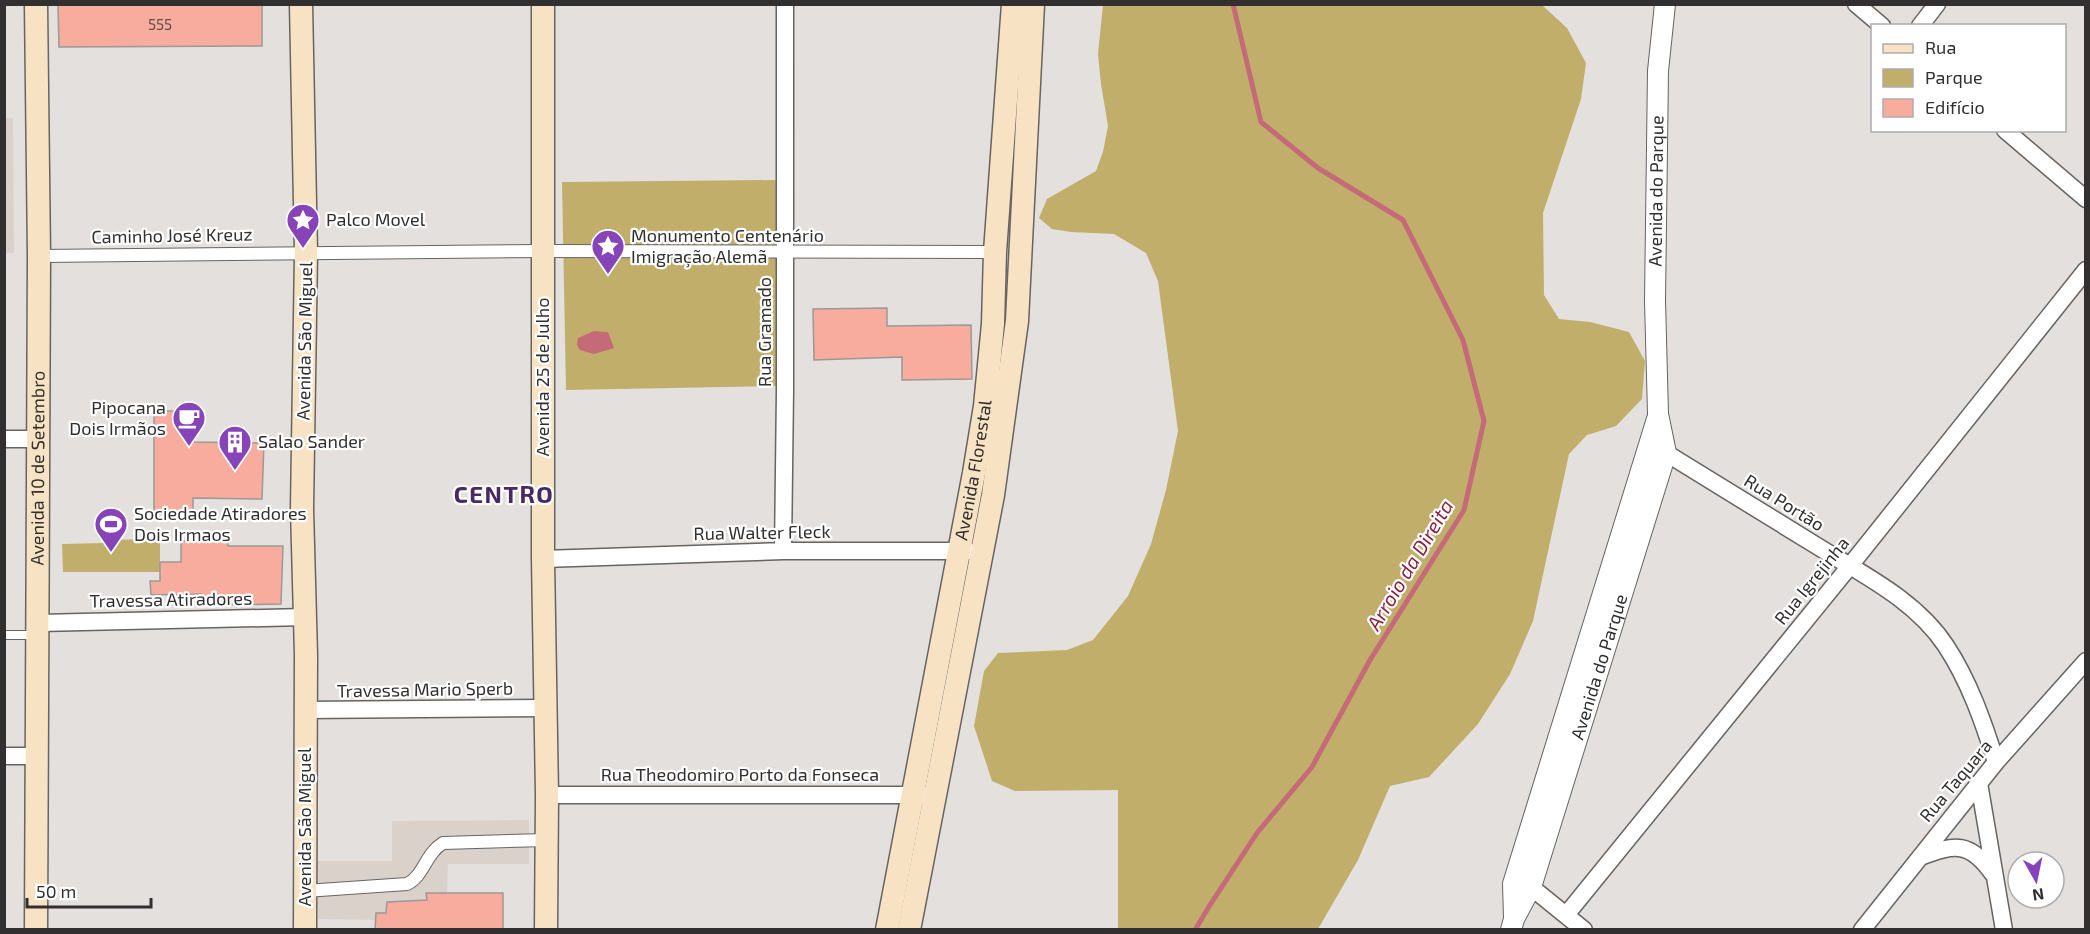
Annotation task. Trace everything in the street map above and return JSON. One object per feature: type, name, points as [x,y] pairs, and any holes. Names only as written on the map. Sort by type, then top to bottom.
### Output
[{"type":"main road","name":"Avenida São Miguel","points":[[301,4],[306,252],[302,509],[305,617],[305,930]]},
{"type":"main road","name":"Avenida 25 de Julho","points":[[543,4],[546,930]]},
{"type":"main road","name":"Avenida Florestal","points":[[887,930],[923,795],[971,551],[993,324],[995,252],[1013,4]]},
{"type":"main road","name":"Avenida Florestal","points":[[971,551],[993,495],[1017,321],[1033,4]]},
{"type":"main road","name":"Avenida 10 de Setembro","points":[[36,5],[39,256],[36,930]]},
{"type":"main road","name":"Avenida Florestal","points":[[909,930],[923,795]]},
{"type":"street","name":"Rua Gramado","points":[[783,551],[785,4]]},
{"type":"street","name":"Avenida do Parque","points":[[1513,924],[1531,887],[1666,453],[1658,414],[1655,217],[1658,71],[1665,4]]},
{"type":"street","points":[[1856,4],[1880,24]]},
{"type":"street","points":[[1922,24],[1937,4]]},
{"type":"street","points":[[2007,132],[2085,199]]},
{"type":"street","name":"Caminho José Kreuz","points":[[39,256],[543,251],[995,252]]},
{"type":"street","name":"Rua Igrejinha","points":[[1566,915],[1850,567],[2085,270]]},
{"type":"street","name":"Avenida do Parque","points":[[1513,924],[1513,884],[1658,414]]},
{"type":"street","points":[[4,439],[37,439]]},
{"type":"street","name":"Rua Portão","points":[[1666,453],[1850,567],[1916,612],[1945,644],[1964,678],[1978,709],[1996,762]]},
{"type":"street","name":"Rua Walter Fleck","points":[[543,559],[783,551],[971,551]]},
{"type":"street","name":"Travessa Atiradores","points":[[39,629],[305,617]]},
{"type":"street","name":"Rua Taquara","points":[[1862,930],[1996,762],[2085,661]]},
{"type":"street","name":"Travessa Mario Sperb","points":[[305,710],[545,708]]},
{"type":"street","points":[[4,756],[38,756]]},
{"type":"street","points":[[1979,783],[2004,930]]},
{"type":"street","name":"Rua Theodomiro Porto da Fonseca","points":[[547,795],[923,795]]},
{"type":"street","points":[[305,891],[407,884],[417,878],[435,848],[443,843],[546,840]]},
{"type":"street","points":[[1918,858],[1945,848],[1963,848],[1975,853],[1994,874]]},
{"type":"street","points":[[1531,887],[1584,930]]},
{"type":"lane","points":[[4,635],[39,629]]},
{"type":"shaded area","points":[[4,118],[13,118],[14,253],[5,253]]},
{"type":"shaded area","points":[[594,331],[608,332],[614,348],[594,354],[580,350],[577,345],[578,338]]},
{"type":"shaded area","points":[[529,820],[529,864],[448,864],[447,893],[427,893],[427,900],[387,902],[386,913],[376,914],[375,920],[318,919],[316,861],[392,861],[392,821]]},
{"type":"green space","points":[[1406,4],[1408,6],[1439,4],[1543,6],[1567,28],[1586,63],[1581,99],[1543,213],[1544,295],[1559,319],[1590,322],[1629,332],[1645,361],[1642,399],[1616,426],[1587,435],[1569,454],[1533,621],[1510,674],[1478,724],[1429,777],[1390,786],[1358,860],[1318,929],[1118,929],[1118,790],[1015,791],[992,781],[974,726],[984,671],[998,653],[1067,650],[1093,640],[1128,596],[1151,544],[1166,490],[1178,431],[1158,281],[1146,253],[1114,234],[1052,229],[1039,218],[1047,199],[1096,171],[1103,152],[1108,126],[1098,54],[1103,5]]},
{"type":"green space","points":[[777,180],[779,386],[566,390],[562,182]]},
{"type":"green space","name":"Sociedade Atiradores Dois Irmaos","points":[[160,539],[160,572],[63,572],[62,544]]},
{"type":"building","points":[[58,4],[262,4],[262,46],[59,47]]},
{"type":"building","points":[[887,308],[887,326],[971,325],[972,379],[902,380],[902,357],[814,360],[813,309]]},
{"type":"building","points":[[154,411],[194,411],[194,442],[264,443],[262,499],[193,498],[193,513],[154,514]]},
{"type":"building","points":[[181,541],[228,541],[228,546],[283,546],[281,604],[213,605],[213,597],[201,597],[201,594],[151,595],[150,581],[160,581],[160,562],[181,562]]},
{"type":"building","points":[[426,893],[503,893],[503,930],[375,930],[376,913],[386,913],[387,902],[427,900]]},
{"type":"waterway","name":"Arroio da Direita","points":[[1195,930],[1257,833],[1312,767],[1370,660],[1464,510],[1484,421],[1463,340],[1403,220],[1318,168],[1261,122],[1233,4]]},
{"type":"place","name":"Palco Movel","points":[[303,249]]},
{"type":"place","name":"Monumento Centenário Imigração Alemã","points":[[608,275]]},
{"type":"place","name":"Pipocana Dois Irmãos","points":[[189,447]]},
{"type":"place","name":"Salao Sander","points":[[235,471]]},
{"type":"place","name":"Sociedade Atiradores Dois Irmaos","points":[[111,553]]},
{"type":"district","name":"CENTRO","points":[[504,495]]}]
